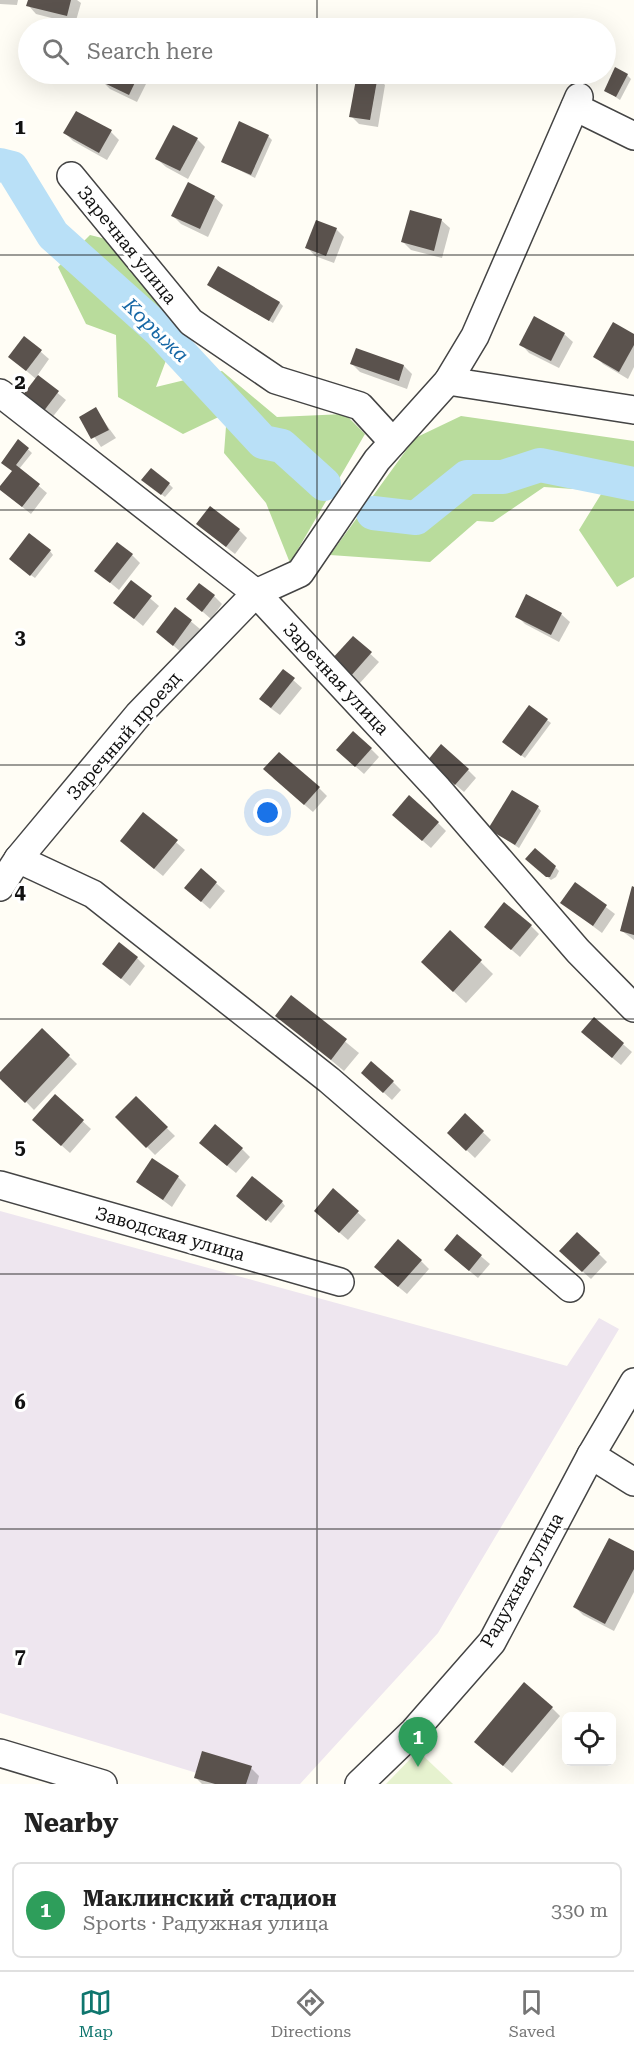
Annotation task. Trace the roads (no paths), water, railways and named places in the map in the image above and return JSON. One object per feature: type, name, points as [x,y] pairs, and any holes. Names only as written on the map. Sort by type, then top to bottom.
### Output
[{"type":"street","points":[[256,592],[300,573],[377,460],[448,381],[475,336],[577,102],[634,136]]},
{"type":"street","name":"Заречная улица","points":[[71,176],[191,322],[276,380],[360,406],[393,442]]},
{"type":"street","points":[[448,381],[634,410]]},
{"type":"street","name":"Заречная улица","points":[[0,393],[256,592],[438,789],[578,951],[634,1008]]},
{"type":"street","name":"Заречный проезд","points":[[0,887],[18,859],[138,715],[256,592]]},
{"type":"street","points":[[18,859],[93,894],[329,1080],[570,1288]]},
{"type":"street","name":"Заводская улица","points":[[0,1185],[340,1282]]},
{"type":"street","name":"Радужная улица","points":[[359,1784],[414,1731],[492,1642],[591,1455],[634,1382]]},
{"type":"street","points":[[591,1455],[634,1482]]},
{"type":"street","points":[[0,1753],[104,1784]]},
{"type":"waterway","name":"Корыжа","points":[[0,165],[12,168],[53,235],[159,330],[263,442],[282,446],[324,484]]},
{"type":"waterway","name":"Корыжа","points":[[373,513],[416,518],[467,477],[503,477],[540,465],[634,484]]},
{"type":"place","name":"Маклинский стадион","points":[[418,1767]]}]
